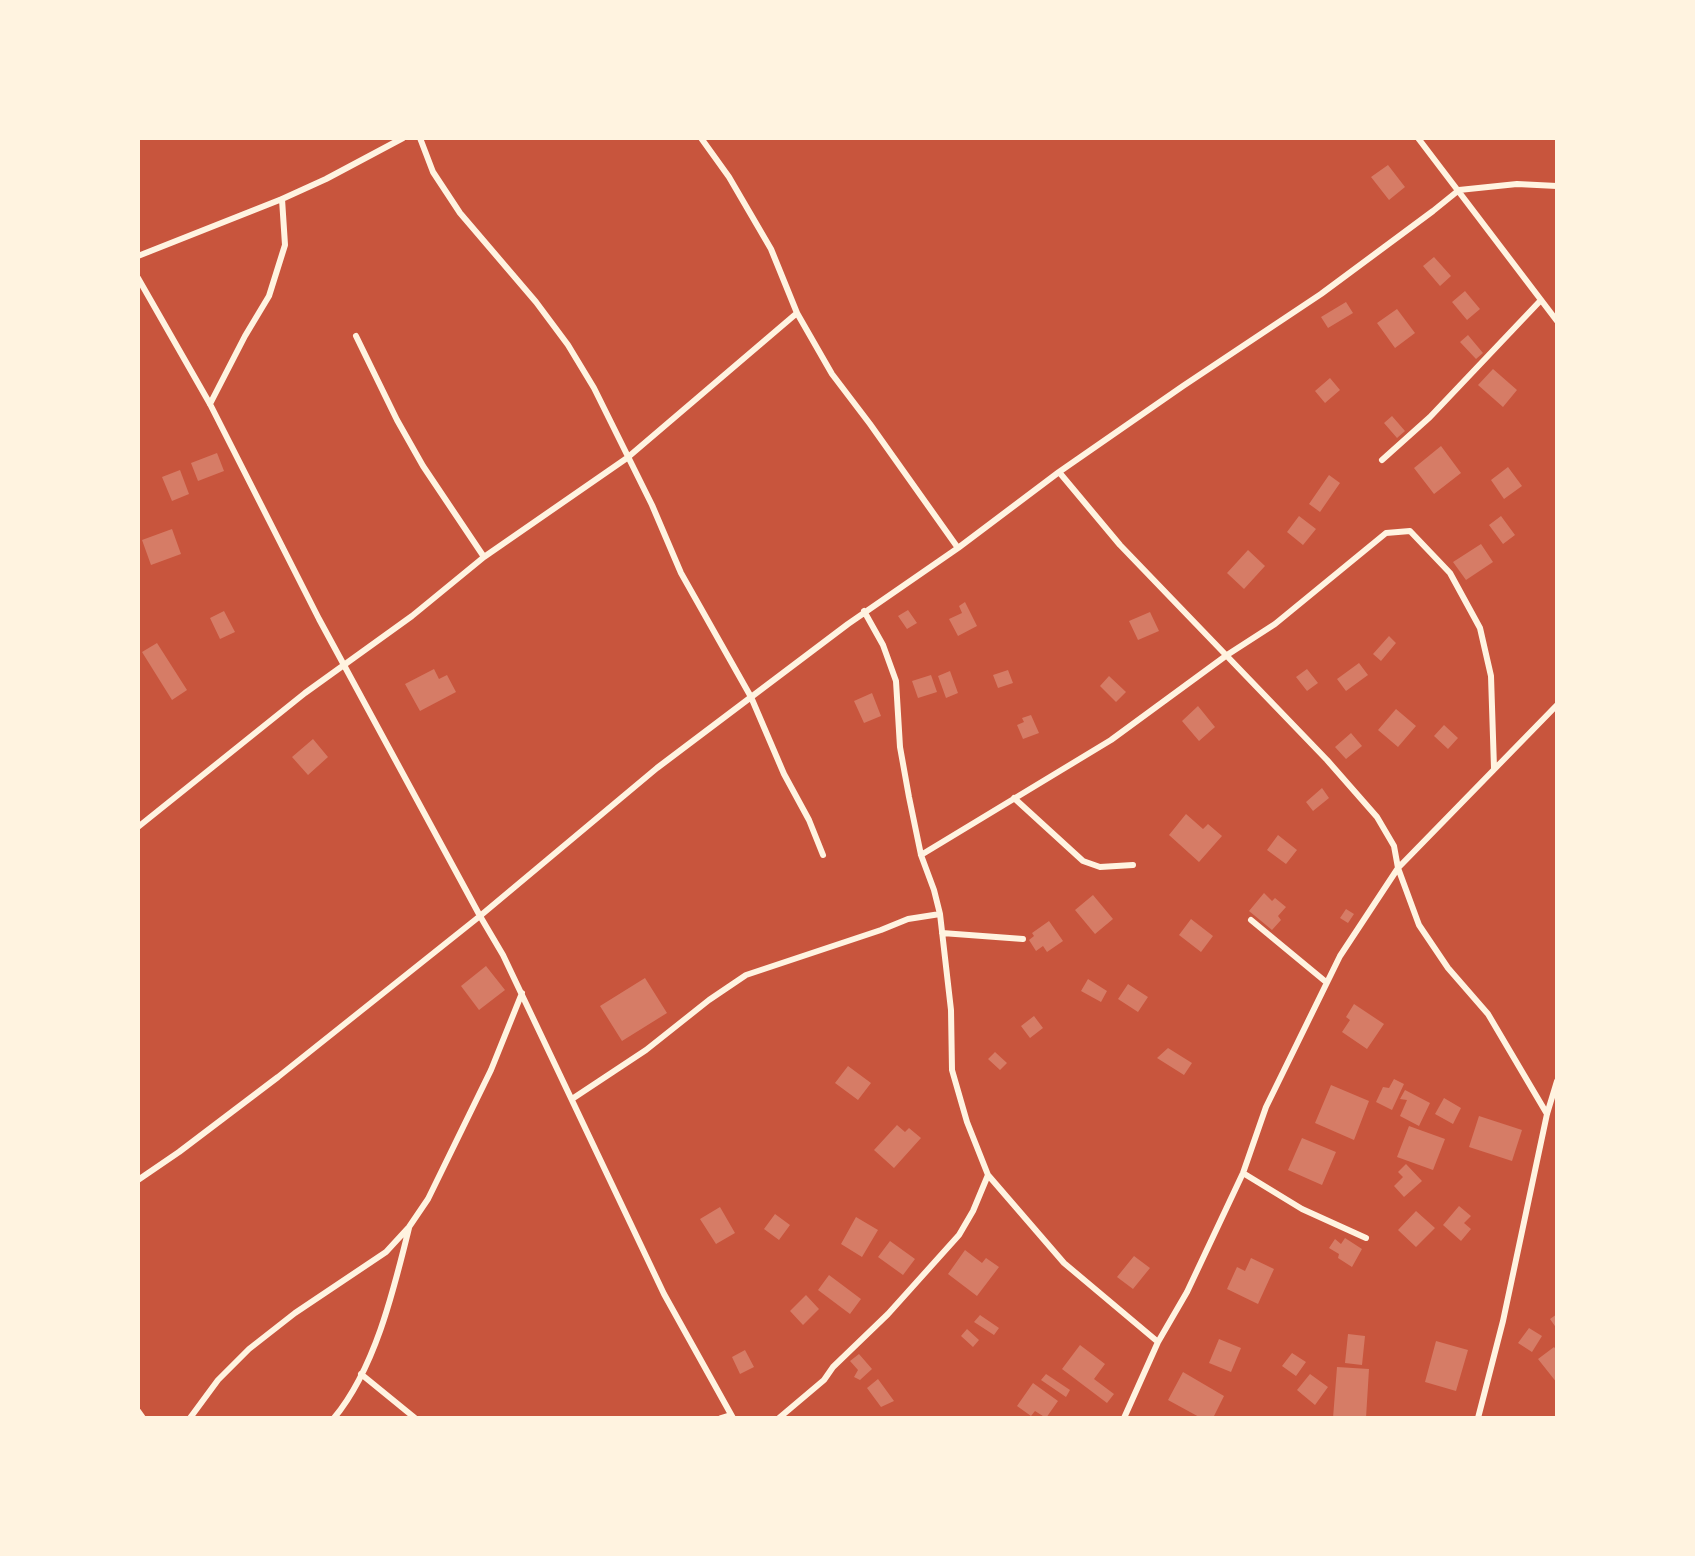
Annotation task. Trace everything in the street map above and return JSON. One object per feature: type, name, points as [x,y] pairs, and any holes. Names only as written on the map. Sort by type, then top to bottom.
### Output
[{"type":"street","points":[[138,256],[282,199],[326,179],[403,138]]},
{"type":"street","points":[[420,138],[433,172],[460,213],[502,260],[568,345],[594,388],[652,505],[681,573],[752,697],[784,774],[823,855]]},
{"type":"street","points":[[701,138],[729,177],[771,249],[796,313],[832,374],[958,548]]},
{"type":"street","points":[[1418,138],[1557,321]]},
{"type":"street","points":[[138,1180],[278,1077],[480,916],[657,768],[864,611],[958,548],[1059,472],[1321,294],[1459,190],[1517,184],[1557,186]]},
{"type":"street","points":[[210,404],[269,296],[285,245],[282,199]]},
{"type":"street","points":[[138,278],[210,404],[319,618],[503,955],[664,1294],[732,1416],[721,1418]]},
{"type":"street","points":[[1382,460],[1430,417],[1541,300]]},
{"type":"street","points":[[138,827],[277,715],[412,616],[484,557],[627,458],[796,313]]},
{"type":"street","points":[[356,336],[397,420],[423,466],[484,557]]},
{"type":"street","points":[[1059,472],[1120,545],[1327,760],[1377,817],[1394,846],[1398,868],[1419,926],[1448,968],[1488,1014],[1547,1114]]},
{"type":"street","points":[[921,855],[1111,740],[1275,624],[1386,533],[1410,531],[1450,573],[1480,627],[1491,676],[1494,768]]},
{"type":"street","points":[[864,611],[883,645],[896,681],[900,747],[921,855],[940,914],[951,1010],[952,1070],[967,1122],[988,1175],[1064,1263],[1158,1342]]},
{"type":"street","points":[[1124,1418],[1158,1342],[1187,1292],[1243,1173],[1266,1107],[1340,956],[1398,868],[1557,705]]},
{"type":"street","points":[[1014,798],[1083,861],[1100,867],[1133,865]]},
{"type":"street","points":[[572,1099],[646,1050],[746,975],[882,930],[908,919],[940,914]]},
{"type":"street","points":[[1251,920],[1326,982]]},
{"type":"street","points":[[942,933],[1023,939]]},
{"type":"street","points":[[190,1418],[218,1380],[249,1349],[295,1313],[386,1252],[409,1227],[428,1199],[491,1070],[522,993]]},
{"type":"street","points":[[1478,1418],[1503,1321],[1547,1114],[1557,1081]]},
{"type":"street","points":[[1243,1173],[1302,1209],[1366,1238]]},
{"type":"street","points":[[779,1418],[824,1380],[833,1367],[888,1314],[958,1234],[973,1211],[988,1175]]},
{"type":"street","points":[[334,1418],[361,1374],[389,1308],[409,1227]]},
{"type":"street","points":[[361,1374],[415,1418]]},
{"type":"street","points":[[138,1411],[143,1418]]},
{"type":"building","points":[[1388,165],[1405,187],[1389,200],[1371,177]]},
{"type":"building","points":[[1434,257],[1451,276],[1440,286],[1423,266]]},
{"type":"building","points":[[1465,291],[1480,309],[1467,320],[1452,302]]},
{"type":"building","points":[[1346,302],[1353,313],[1328,328],[1321,317]]},
{"type":"building","points":[[1397,309],[1415,333],[1395,348],[1377,323]]},
{"type":"building","points":[[1468,335],[1483,353],[1476,359],[1460,342]]},
{"type":"building","points":[[1493,369],[1517,390],[1503,407],[1478,385]]},
{"type":"building","points":[[1330,378],[1340,390],[1325,403],[1315,391]]},
{"type":"building","points":[[1392,416],[1405,431],[1397,438],[1384,423]]},
{"type":"building","points":[[1441,446],[1461,473],[1434,494],[1414,468]]},
{"type":"building","points":[[217,453],[224,471],[198,481],[191,463]]},
{"type":"building","points":[[1508,467],[1522,486],[1504,499],[1491,480]]},
{"type":"building","points":[[180,470],[189,494],[172,501],[162,477]]},
{"type":"building","points":[[1329,475],[1340,483],[1320,512],[1309,504]]},
{"type":"building","points":[[1299,516],[1316,529],[1303,545],[1287,532]]},
{"type":"building","points":[[1501,516],[1515,535],[1503,544],[1489,525]]},
{"type":"building","points":[[172,529],[181,554],[151,565],[142,540]]},
{"type":"building","points":[[1481,544],[1493,562],[1466,580],[1453,562]]},
{"type":"building","points":[[1248,550],[1265,566],[1244,589],[1227,573]]},
{"type":"building","points":[[965,602],[977,626],[958,636],[949,619],[962,613],[959,606]]},
{"type":"building","points":[[908,610],[917,623],[907,629],[898,616]]},
{"type":"building","points":[[224,611],[235,632],[220,639],[210,618]]},
{"type":"building","points":[[1150,612],[1159,631],[1138,640],[1129,621]]},
{"type":"building","points":[[1389,636],[1396,643],[1381,661],[1373,654]]},
{"type":"building","points":[[157,643],[187,690],[172,700],[142,652]]},
{"type":"building","points":[[1359,663],[1368,675],[1346,691],[1337,679]]},
{"type":"building","points":[[434,669],[439,679],[447,675],[456,692],[420,711],[405,684]]},
{"type":"building","points":[[1307,669],[1318,683],[1307,691],[1296,677]]},
{"type":"building","points":[[1008,670],[1013,683],[998,688],[993,675]]},
{"type":"building","points":[[950,671],[958,693],[946,698],[938,676]]},
{"type":"building","points":[[931,675],[937,692],[918,698],[912,681]]},
{"type":"building","points":[[1109,676],[1126,692],[1116,702],[1100,686]]},
{"type":"building","points":[[872,693],[881,716],[864,723],[854,701]]},
{"type":"building","points":[[1198,706],[1215,727],[1199,741],[1182,721]]},
{"type":"building","points":[[1396,709],[1416,726],[1398,747],[1378,730]]},
{"type":"building","points":[[1031,715],[1039,733],[1023,739],[1017,725],[1024,722],[1022,718]]},
{"type":"building","points":[[1444,725],[1458,738],[1448,749],[1434,736]]},
{"type":"building","points":[[1351,733],[1362,746],[1346,759],[1335,747]]},
{"type":"building","points":[[313,739],[328,757],[308,775],[292,757]]},
{"type":"building","points":[[1322,788],[1329,798],[1313,811],[1306,802]]},
{"type":"building","points":[[1186,814],[1203,829],[1208,824],[1222,836],[1199,862],[1169,835]]},
{"type":"building","points":[[1278,835],[1297,850],[1286,864],[1267,850]]},
{"type":"building","points":[[1264,893],[1272,901],[1275,898],[1286,907],[1278,916],[1281,920],[1272,930],[1249,911]]},
{"type":"building","points":[[1093,895],[1113,919],[1095,934],[1075,910]]},
{"type":"building","points":[[1346,909],[1354,914],[1348,923],[1340,918]]},
{"type":"building","points":[[1191,919],[1213,936],[1201,952],[1179,935]]},
{"type":"building","points":[[1049,921],[1063,941],[1047,952],[1043,946],[1036,951],[1029,940],[1034,936],[1032,933]]},
{"type":"building","points":[[486,966],[505,990],[479,1010],[461,986]]},
{"type":"building","points":[[645,978],[667,1013],[622,1041],[600,1006]]},
{"type":"building","points":[[1088,979],[1107,991],[1101,1002],[1081,991]]},
{"type":"building","points":[[1128,984],[1148,997],[1138,1012],[1118,999]]},
{"type":"building","points":[[1354,1004],[1384,1024],[1367,1049],[1342,1032],[1350,1020],[1346,1017]]},
{"type":"building","points":[[1034,1016],[1043,1028],[1030,1038],[1021,1026]]},
{"type":"building","points":[[1168,1048],[1192,1063],[1184,1075],[1157,1058]]},
{"type":"building","points":[[995,1052],[1007,1063],[1000,1070],[988,1059]]},
{"type":"building","points":[[848,1066],[871,1083],[858,1100],[835,1083]]},
{"type":"building","points":[[1394,1079],[1404,1084],[1392,1110],[1376,1102],[1383,1087],[1389,1088]]},
{"type":"building","points":[[1331,1085],[1369,1101],[1354,1140],[1315,1123]]},
{"type":"building","points":[[1405,1090],[1430,1103],[1419,1126],[1400,1116],[1407,1100],[1400,1099]]},
{"type":"building","points":[[1444,1098],[1461,1108],[1453,1124],[1435,1114]]},
{"type":"building","points":[[1479,1116],[1522,1130],[1512,1161],[1469,1147]]},
{"type":"building","points":[[897,1125],[905,1132],[909,1128],[921,1138],[894,1168],[874,1150]]},
{"type":"building","points":[[1409,1126],[1445,1139],[1433,1170],[1397,1157]]},
{"type":"building","points":[[1302,1138],[1336,1152],[1322,1185],[1288,1170]]},
{"type":"building","points":[[1406,1164],[1422,1181],[1404,1197],[1394,1186],[1403,1177],[1398,1172]]},
{"type":"building","points":[[1459,1206],[1471,1216],[1464,1223],[1471,1229],[1461,1241],[1443,1225]]},
{"type":"building","points":[[720,1207],[735,1233],[716,1244],[700,1219]]},
{"type":"building","points":[[1416,1211],[1435,1228],[1416,1247],[1398,1230]]},
{"type":"building","points":[[775,1214],[790,1225],[779,1240],[764,1229]]},
{"type":"building","points":[[856,1217],[878,1230],[862,1257],[841,1244]]},
{"type":"building","points":[[1345,1238],[1362,1249],[1352,1267],[1338,1258],[1339,1254],[1329,1248],[1335,1239],[1341,1244]]},
{"type":"building","points":[[890,1241],[915,1259],[903,1275],[878,1257]]},
{"type":"building","points":[[965,1250],[982,1263],[986,1258],[999,1267],[977,1296],[948,1274]]},
{"type":"building","points":[[1134,1256],[1150,1268],[1133,1289],[1117,1277]]},
{"type":"building","points":[[1251,1258],[1274,1269],[1258,1304],[1227,1289],[1237,1267],[1245,1271]]},
{"type":"building","points":[[829,1275],[861,1299],[850,1314],[818,1290]]},
{"type":"building","points":[[806,1295],[819,1309],[803,1325],[790,1311]]},
{"type":"building","points":[[1557,1314],[1557,1329],[1550,1319]]},
{"type":"building","points":[[980,1315],[999,1328],[994,1335],[974,1322]]},
{"type":"building","points":[[1529,1328],[1542,1336],[1532,1352],[1518,1343]]},
{"type":"building","points":[[967,1329],[979,1340],[973,1347],[961,1336]]},
{"type":"building","points":[[1348,1334],[1365,1336],[1362,1365],[1345,1363]]},
{"type":"building","points":[[1219,1339],[1241,1348],[1231,1372],[1209,1363]]},
{"type":"building","points":[[1436,1341],[1468,1350],[1456,1391],[1425,1382]]},
{"type":"building","points":[[1080,1345],[1105,1364],[1094,1379],[1114,1394],[1107,1403],[1062,1369]]},
{"type":"building","points":[[1554,1347],[1557,1351],[1557,1383],[1538,1359]]},
{"type":"building","points":[[745,1350],[754,1367],[740,1374],[732,1357]]},
{"type":"building","points":[[1292,1353],[1306,1362],[1296,1376],[1282,1366]]},
{"type":"building","points":[[859,1354],[872,1369],[860,1380],[854,1377],[858,1370],[850,1361]]},
{"type":"building","points":[[1337,1367],[1369,1369],[1366,1418],[1333,1418]]},
{"type":"building","points":[[1183,1372],[1224,1396],[1213,1418],[1201,1418],[1168,1400]]},
{"type":"building","points":[[1046,1374],[1070,1390],[1066,1397],[1041,1380]]},
{"type":"building","points":[[1310,1374],[1328,1387],[1315,1405],[1297,1390]]},
{"type":"building","points":[[878,1379],[894,1401],[881,1407],[867,1388]]},
{"type":"building","points":[[1033,1383],[1058,1401],[1046,1418],[1035,1411],[1031,1416],[1017,1406]]}]
